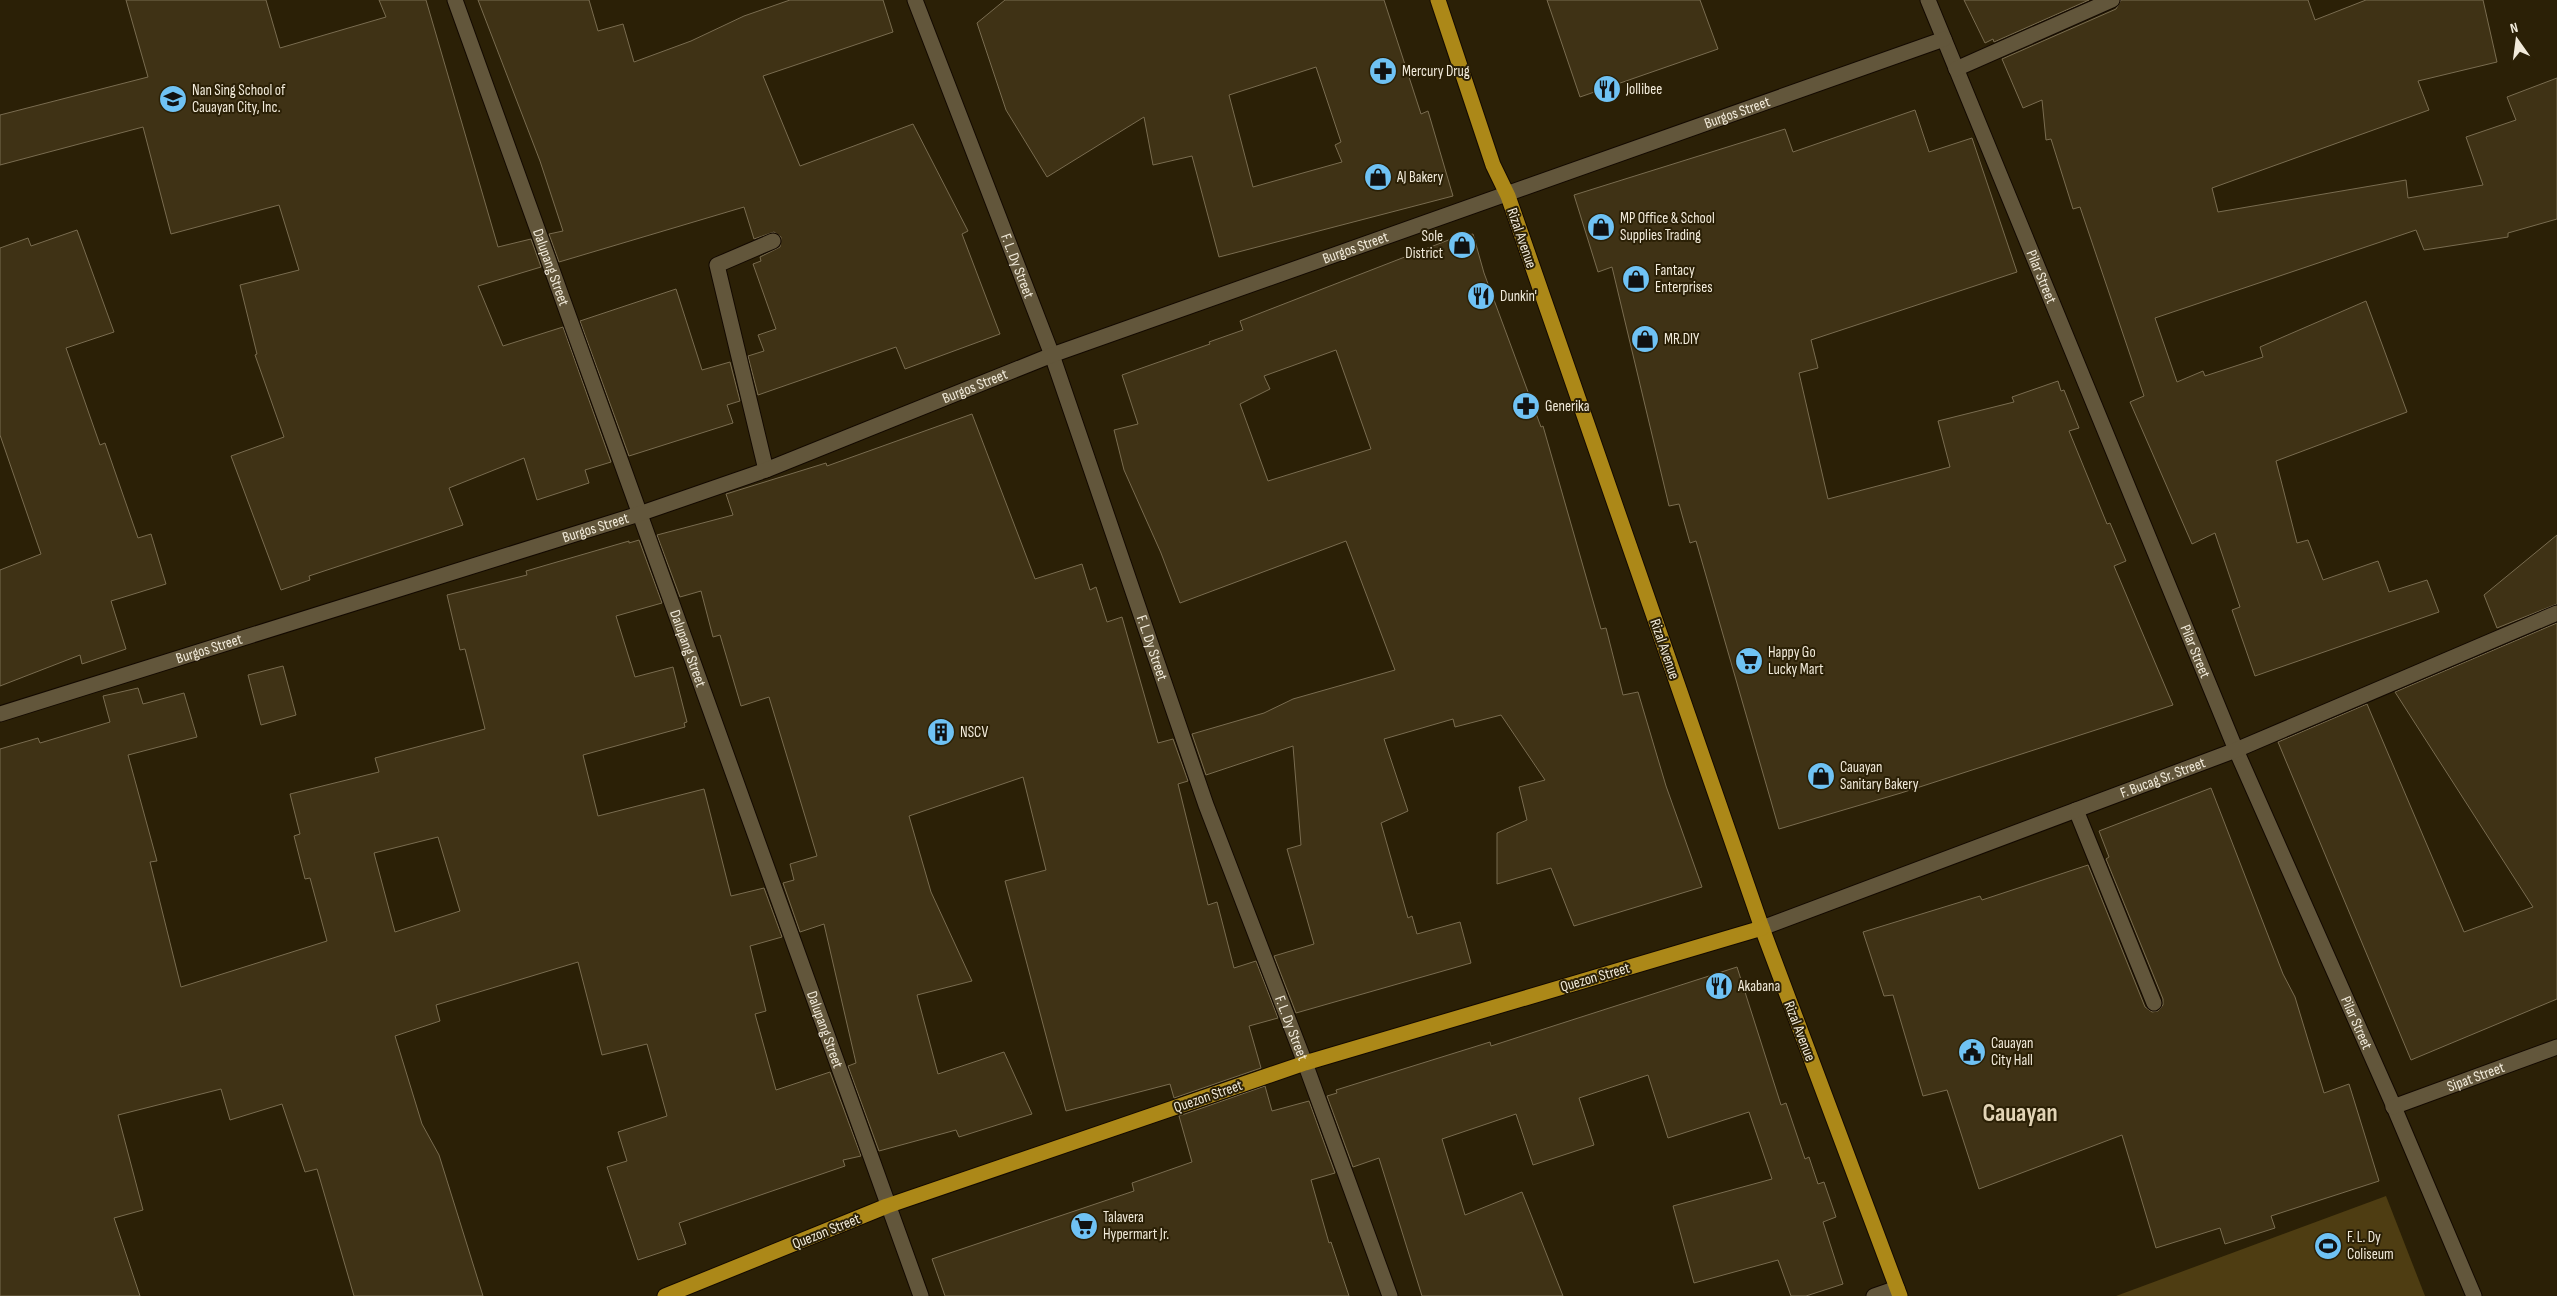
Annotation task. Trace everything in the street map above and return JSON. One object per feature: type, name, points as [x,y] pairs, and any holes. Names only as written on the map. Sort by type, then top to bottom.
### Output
[{"type":"main road","name":"Rizal Avenue","points":[[1438,0],[1493,165],[1508,196],[1762,928],[1898,1292]]},
{"type":"main road","name":"Quezon Street","points":[[665,1296],[887,1206],[1305,1063],[1762,928]]},
{"type":"street","name":"Dalupang Street","points":[[455,0],[887,1206],[921,1296]]},
{"type":"street","name":"F. L. Dy Street","points":[[915,0],[1052,355],[1206,805],[1305,1063],[1390,1296]]},
{"type":"street","name":"Pilar Street","points":[[1928,0],[2236,750],[2474,1296]]},
{"type":"street","points":[[1956,69],[2112,0]]},
{"type":"street","name":"Burgos Street","points":[[0,714],[639,514],[766,470],[1052,355],[1508,196],[1944,39]]},
{"type":"street","points":[[766,470],[717,265],[773,241]]},
{"type":"street","name":"F. Bucag Sr. Street","points":[[1762,928],[2236,750],[2557,613]]},
{"type":"street","points":[[2076,810],[2154,1003]]},
{"type":"street","name":"Sipat Street","points":[[2393,1107],[2557,1047]]},
{"type":"street","points":[[1874,1296],[1898,1292]]},
{"type":"shaded area","name":"F. L. Dy Coliseum","points":[[2386,1196],[2425,1296],[2116,1296]]},
{"type":"building","points":[[126,0],[266,0],[280,48],[386,17],[379,0],[426,0],[498,247],[531,239],[541,267],[478,286],[503,346],[563,327],[611,462],[585,470],[589,483],[537,500],[524,458],[449,488],[463,525],[309,576],[310,580],[281,590],[231,456],[284,437],[255,355],[257,354],[240,285],[299,270],[279,205],[171,234],[143,127],[0,165],[0,115],[148,77]]},
{"type":"building","points":[[478,0],[589,0],[598,31],[623,24],[634,62],[691,41],[744,16],[790,0],[883,0],[893,32],[763,76],[800,166],[913,124],[968,231],[962,234],[1000,334],[905,369],[896,347],[758,395],[748,356],[764,351],[758,335],[776,329],[753,264],[761,261],[760,257],[780,247],[781,237],[774,232],[754,239],[744,207],[559,262],[549,234],[563,231],[540,161]]},
{"type":"building","points":[[1005,0],[1384,0],[1421,114],[1428,111],[1453,196],[1219,257],[1192,156],[1153,165],[1144,117],[1047,177],[1006,110],[977,23]],"holes":[[[1316,67],[1341,142],[1335,145],[1342,162],[1253,187],[1229,95]]]},
{"type":"building","points":[[1547,0],[1700,0],[1718,49],[1580,97]]},
{"type":"building","points":[[1964,0],[2089,0],[1994,42],[1993,39],[1985,43]]},
{"type":"building","points":[[2121,0],[2308,0],[2315,20],[2366,0],[2483,0],[2497,62],[2418,81],[2429,110],[2212,188],[2218,212],[2406,180],[2408,198],[2483,185],[2466,137],[2516,120],[2507,97],[2557,78],[2557,219],[2508,233],[2508,237],[2424,250],[2416,230],[2155,318],[2177,382],[2203,371],[2205,376],[2263,357],[2260,347],[2366,301],[2407,412],[2276,461],[2297,543],[2308,540],[2323,580],[2378,561],[2389,592],[2427,580],[2439,612],[2255,676],[2232,610],[2240,607],[2215,533],[2192,544],[2130,402],[2144,396],[2080,207],[2073,209],[2051,139],[2046,140],[2042,100],[2023,108],[2002,59],[2116,9]]},
{"type":"building","points":[[1915,110],[1929,152],[1972,138],[2017,272],[1811,340],[1818,368],[1799,373],[1828,499],[1950,467],[1938,421],[2014,402],[2012,397],[2058,381],[2061,391],[2064,390],[2079,428],[2069,431],[2107,524],[2110,523],[2126,561],[2114,566],[2173,705],[1901,793],[1779,829],[1696,541],[1690,543],[1679,504],[1669,506],[1612,267],[1598,272],[1574,195],[1785,129],[1793,152]]},
{"type":"building","points":[[77,230],[114,332],[66,348],[100,445],[105,443],[138,538],[151,534],[166,584],[111,601],[126,649],[82,664],[80,655],[0,686],[0,570],[41,554],[0,435],[0,248],[28,238],[31,246]]},
{"type":"building","points":[[1464,234],[1464,236],[1473,234],[1484,273],[1541,427],[1543,426],[1601,629],[1606,628],[1623,695],[1638,692],[1666,786],[1702,887],[1574,926],[1551,868],[1497,884],[1497,833],[1527,820],[1519,787],[1545,780],[1501,715],[1455,727],[1453,719],[1384,739],[1408,811],[1381,823],[1408,918],[1412,916],[1417,934],[1460,922],[1471,963],[1296,1013],[1274,956],[1314,944],[1287,849],[1301,845],[1293,746],[1206,775],[1192,734],[1264,713],[1293,699],[1395,670],[1346,541],[1180,603],[1161,553],[1124,470],[1114,430],[1138,424],[1122,375],[1210,344],[1209,342],[1243,330],[1240,321]],"holes":[[[1336,350],[1371,449],[1268,481],[1240,404],[1270,389],[1264,376]]]},
{"type":"building","points":[[676,289],[702,370],[730,362],[740,401],[727,405],[733,423],[629,456],[580,321]]},
{"type":"building","points":[[972,414],[1035,579],[1082,564],[1090,590],[1096,587],[1107,622],[1122,617],[1158,743],[1173,739],[1188,781],[1178,784],[1208,905],[1217,902],[1234,968],[1256,961],[1278,1018],[1249,1026],[1261,1068],[1174,1098],[1170,1084],[1066,1111],[1005,881],[1046,870],[1023,777],[909,816],[931,892],[972,981],[917,995],[938,1074],[1004,1052],[1032,1114],[959,1137],[956,1130],[879,1151],[848,1066],[856,1063],[824,924],[800,932],[783,883],[794,880],[790,864],[817,856],[769,697],[741,706],[720,635],[713,637],[701,591],[680,597],[657,535],[733,515],[726,494],[826,463],[827,466]]},
{"type":"building","points":[[2557,535],[2557,604],[2497,628],[2484,595]]},
{"type":"building","points":[[639,540],[662,603],[616,616],[635,677],[673,667],[687,722],[684,723],[685,727],[583,755],[598,816],[704,789],[731,896],[764,888],[782,937],[750,946],[766,1011],[755,1014],[776,1090],[830,1072],[861,1156],[843,1160],[845,1166],[679,1223],[686,1244],[638,1260],[607,1167],[627,1161],[618,1132],[667,1116],[647,1044],[602,1055],[578,962],[436,1005],[440,1021],[395,1036],[422,1124],[439,1155],[483,1296],[354,1296],[317,1169],[305,1172],[282,1104],[230,1120],[221,1089],[118,1115],[143,1210],[114,1218],[140,1296],[0,1296],[0,749],[38,738],[40,743],[110,722],[103,696],[138,688],[143,704],[184,693],[197,737],[128,755],[157,861],[150,862],[181,987],[327,941],[310,878],[305,879],[294,836],[300,834],[290,794],[379,772],[375,758],[485,729],[465,649],[460,650],[447,595],[527,575],[526,571],[629,541],[629,543]],"holes":[[[438,837],[460,911],[395,932],[374,853]]]},
{"type":"building","points":[[2557,623],[2557,999],[2411,1060],[2278,742],[2367,704],[2464,932],[2533,907],[2395,692]]},
{"type":"building","points":[[283,666],[296,715],[261,725],[248,675]]},
{"type":"building","points":[[2211,788],[2283,974],[2295,997],[2324,1093],[2349,1084],[2379,1181],[2271,1216],[2275,1228],[2225,1244],[2220,1228],[2156,1248],[2122,1135],[1979,1189],[1947,1090],[1923,1096],[1893,995],[1884,996],[1863,932],[1980,896],[1982,900],[2088,865],[2145,1007],[2152,1012],[2158,1011],[2163,1005],[2163,999],[2106,859],[2109,857],[2099,831]]},
{"type":"building","points":[[1737,967],[1781,1105],[1786,1103],[1805,1159],[1809,1157],[1818,1184],[1824,1182],[1836,1217],[1823,1222],[1843,1284],[1806,1296],[1791,1296],[1778,1260],[1694,1283],[1673,1206],[1772,1179],[1749,1112],[1668,1138],[1648,1075],[1579,1098],[1594,1145],[1533,1165],[1516,1114],[1442,1139],[1465,1215],[1522,1192],[1563,1296],[1422,1296],[1379,1158],[1353,1167],[1327,1096],[1337,1093],[1336,1090],[1490,1042],[1491,1046]]},
{"type":"building","points":[[1265,1086],[1272,1111],[1309,1101],[1335,1173],[1311,1180],[1329,1243],[1331,1242],[1349,1296],[945,1296],[932,1259],[1134,1191],[1132,1183],[1192,1162],[1179,1116]]},
{"type":"place","name":"Mercury Drug","points":[[1383,71]]},
{"type":"place","name":"Jollibee","points":[[1607,89]]},
{"type":"place","name":"Nan Sing School of Cauayan City, Inc.","points":[[173,99]]},
{"type":"place","name":"AJ Bakery","points":[[1378,177]]},
{"type":"place","name":"MP Office & School Supplies Trading","points":[[1601,227]]},
{"type":"place","name":"Sole District","points":[[1462,245]]},
{"type":"place","name":"Fantacy Enterprises","points":[[1636,279]]},
{"type":"place","name":"Dunkin'","points":[[1481,296]]},
{"type":"place","name":"MR.DIY","points":[[1645,339]]},
{"type":"place","name":"Generika","points":[[1526,406]]},
{"type":"place","name":"Happy Go Lucky Mart","points":[[1749,661]]},
{"type":"place","name":"NSCV","points":[[941,732]]},
{"type":"place","name":"Cauayan Sanitary Bakery","points":[[1821,776]]},
{"type":"place","name":"Akabana","points":[[1719,986]]},
{"type":"place","name":"Cauayan City Hall","points":[[1972,1052]]},
{"type":"place","name":"Talavera Hypermart Jr.","points":[[1084,1226]]},
{"type":"place","name":"F. L. Dy Coliseum","points":[[2328,1246]]},
{"type":"district","name":"Cauayan","points":[[2020,1112]]}]
